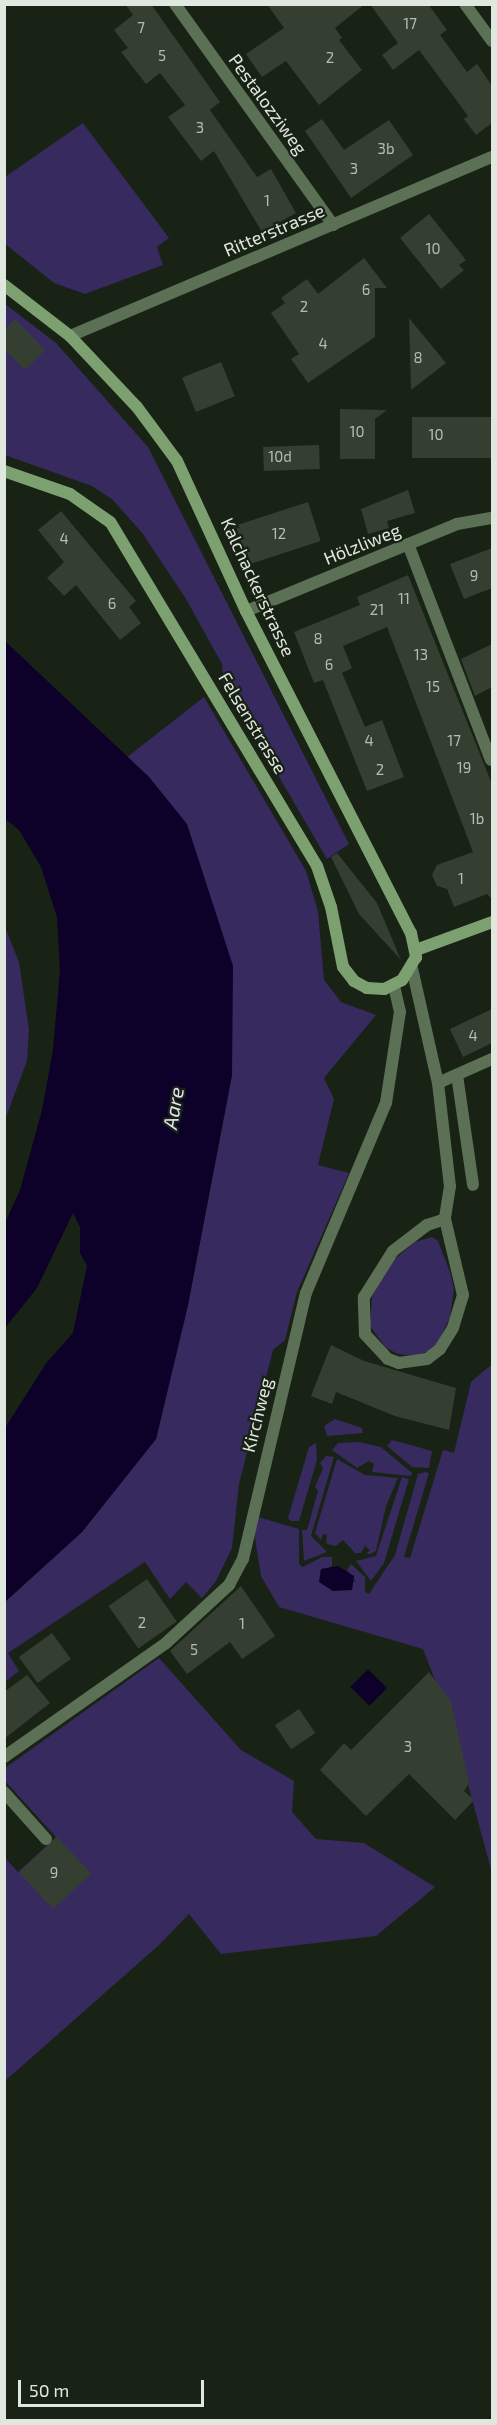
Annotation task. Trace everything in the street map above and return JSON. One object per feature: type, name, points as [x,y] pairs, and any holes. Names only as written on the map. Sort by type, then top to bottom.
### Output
[{"type":"street","name":"Pestalozziweg","points":[[175,4],[333,225]]},
{"type":"street","points":[[465,4],[492,41]]},
{"type":"street","name":"Ritterstrasse","points":[[70,336],[492,157]]},
{"type":"street","name":"Kalchackerstrasse","points":[[4,285],[70,336],[137,407],[177,461],[246,610],[404,918],[416,950]]},
{"type":"street","name":"Felsenstrasse","points":[[4,471],[70,494],[110,522],[317,866],[331,907],[343,967],[354,981],[367,988],[394,986]]},
{"type":"street","name":"Hölzliweg","points":[[246,610],[457,524],[492,518]]},
{"type":"street","points":[[408,544],[491,760]]},
{"type":"street","points":[[445,1219],[427,1225],[393,1251],[364,1298],[365,1334],[388,1359],[399,1364],[427,1359],[440,1349],[461,1306],[462,1282],[445,1219],[450,1186],[438,1083],[412,968],[416,950],[492,922]]},
{"type":"street","points":[[394,986],[412,968]]},
{"type":"street","name":"Kirchweg","points":[[4,1757],[188,1625],[229,1585],[243,1559],[306,1293],[386,1103],[400,1012],[394,986]]},
{"type":"street","points":[[438,1083],[492,1059]]},
{"type":"street","points":[[457,1075],[473,1185]]},
{"type":"street","points":[[4,1792],[46,1839]]},
{"type":"shaded area","points":[[83,123],[169,238],[157,247],[163,265],[85,294],[54,283],[4,243],[5,177]]},
{"type":"shaded area","points":[[4,303],[56,343],[148,447],[349,844],[327,859],[223,681],[222,664],[186,599],[143,534],[113,500],[92,486],[5,455]]},
{"type":"shaded area","points":[[204,697],[306,871],[318,911],[324,980],[341,1002],[376,1015],[324,1078],[334,1099],[318,1165],[349,1173],[297,1292],[285,1340],[273,1350],[239,1484],[232,1548],[216,1581],[202,1598],[186,1582],[170,1599],[145,1562],[8,1653],[19,1671],[5,1682],[4,1602],[82,1532],[156,1439],[188,1305],[232,1075],[149,777],[126,758]]},
{"type":"shaded area","points":[[5,927],[19,962],[29,1030],[27,1061],[5,1120]]},
{"type":"shaded area","points":[[432,1237],[438,1241],[454,1289],[450,1317],[438,1343],[428,1351],[416,1356],[398,1354],[386,1348],[370,1326],[372,1296],[390,1263],[415,1242]]},
{"type":"shaded area","points":[[492,1364],[492,1873],[451,1722],[423,1649],[279,1607],[261,1576],[254,1532],[258,1517],[299,1529],[299,1564],[303,1567],[322,1557],[332,1557],[332,1566],[319,1572],[356,1582],[347,1570],[351,1564],[365,1577],[365,1592],[369,1594],[395,1555],[418,1474],[425,1472],[429,1473],[404,1557],[410,1558],[443,1450],[454,1453],[471,1382]]},
{"type":"shaded area","points":[[335,1419],[362,1428],[363,1433],[327,1436],[324,1426]]},
{"type":"shaded area","points":[[392,1440],[432,1451],[429,1468],[412,1467],[387,1446]]},
{"type":"shaded area","points":[[359,1442],[381,1447],[412,1473],[411,1476],[372,1472],[374,1464],[369,1461],[357,1468],[332,1450],[338,1443]]},
{"type":"shaded area","points":[[316,1443],[317,1460],[299,1521],[291,1521],[288,1518],[309,1447]]},
{"type":"shaded area","points":[[326,1456],[334,1457],[311,1536],[327,1552],[304,1561],[302,1530],[307,1530],[318,1491],[315,1487],[323,1468],[320,1463]]},
{"type":"shaded area","points":[[337,1459],[365,1475],[398,1478],[386,1506],[376,1551],[370,1554],[366,1554],[370,1550],[365,1546],[361,1553],[355,1553],[343,1540],[336,1546],[330,1545],[326,1543],[327,1535],[323,1534],[321,1540],[315,1533]]},
{"type":"shaded area","points":[[402,1477],[409,1479],[384,1563],[371,1581],[356,1561],[376,1556]]},
{"type":"shaded area","points":[[159,1658],[241,1750],[294,1781],[292,1812],[316,1839],[364,1843],[435,1887],[376,1936],[221,1954],[189,1914],[159,1945],[5,2081],[4,1857],[18,1872],[56,1837],[5,1781],[5,1768]]},
{"type":"water","name":"Aare","points":[[5,641],[149,777],[187,824],[233,966],[232,1075],[188,1305],[156,1439],[82,1532],[5,1602],[5,1428],[47,1362],[73,1333],[87,1266],[80,1253],[80,1227],[73,1213],[37,1288],[5,1328],[5,1223],[20,1190],[42,1110],[53,1050],[60,970],[57,917],[41,867],[19,830],[5,819]]},
{"type":"water","points":[[338,1566],[354,1576],[352,1590],[333,1591],[319,1582],[321,1569]]},
{"type":"water","points":[[368,1669],[387,1688],[369,1706],[350,1687]]},
{"type":"building","points":[[125,4],[151,4],[220,102],[210,110],[257,177],[271,169],[296,213],[262,232],[214,151],[201,161],[168,117],[185,105],[160,73],[146,84],[121,52],[128,48],[114,30],[133,15]]},
{"type":"building","points":[[267,4],[365,4],[335,28],[342,38],[339,40],[362,70],[319,105],[286,61],[262,77],[246,54],[284,28]]},
{"type":"building","points":[[370,4],[428,4],[447,30],[440,35],[467,72],[477,64],[492,86],[492,123],[476,135],[464,119],[468,116],[419,50],[393,70],[382,55],[398,43]]},
{"type":"building","points":[[322,119],[344,150],[389,120],[413,155],[351,198],[305,131]]},
{"type":"building","points":[[429,214],[466,260],[459,265],[464,270],[441,289],[400,238]]},
{"type":"building","points":[[364,258],[387,288],[375,288],[375,337],[308,383],[291,359],[299,354],[271,313],[285,303],[281,298],[307,279],[318,294]]},
{"type":"building","points":[[409,318],[446,363],[411,390]]},
{"type":"building","points":[[15,319],[45,350],[25,370],[4,349],[4,330]]},
{"type":"building","points":[[221,362],[235,396],[196,412],[182,378]]},
{"type":"building","points":[[340,409],[387,410],[375,419],[375,459],[340,459]]},
{"type":"building","points":[[412,417],[492,417],[492,458],[412,458]]},
{"type":"building","points":[[319,445],[320,469],[264,471],[263,447]]},
{"type":"building","points":[[408,490],[415,513],[387,521],[389,528],[368,534],[361,509]]},
{"type":"building","points":[[308,502],[321,541],[248,564],[236,525]]},
{"type":"building","points":[[61,511],[136,601],[129,607],[141,623],[120,640],[76,585],[64,596],[47,578],[64,562],[38,530]]},
{"type":"building","points":[[492,548],[492,588],[464,599],[450,564]]},
{"type":"building","points":[[408,575],[492,784],[492,899],[487,894],[454,907],[447,889],[437,886],[432,875],[437,865],[473,852],[387,627],[343,646],[352,668],[342,673],[365,727],[382,720],[404,777],[367,791],[323,680],[314,683],[294,632],[360,605],[357,597]]},
{"type":"building","points":[[492,644],[492,687],[475,696],[461,659]]},
{"type":"building","points":[[337,853],[377,903],[401,960],[359,914],[331,857]]},
{"type":"building","points":[[492,1009],[492,1043],[463,1057],[450,1029]]},
{"type":"building","points":[[331,1345],[364,1361],[456,1388],[449,1430],[395,1416],[336,1392],[332,1404],[311,1396]]},
{"type":"building","points":[[147,1579],[177,1622],[138,1649],[108,1606]]},
{"type":"building","points":[[241,1586],[275,1636],[242,1659],[230,1642],[187,1674],[170,1651]]},
{"type":"building","points":[[52,1633],[71,1659],[38,1683],[19,1657]]},
{"type":"building","points":[[429,1672],[451,1702],[469,1783],[464,1791],[474,1800],[455,1820],[409,1774],[366,1816],[320,1770],[344,1743],[351,1750]]},
{"type":"building","points":[[27,1675],[50,1703],[4,1739],[4,1692]]},
{"type":"building","points":[[299,1709],[315,1733],[291,1749],[275,1725]]},
{"type":"building","points":[[57,1837],[91,1874],[53,1909],[19,1872]]}]
